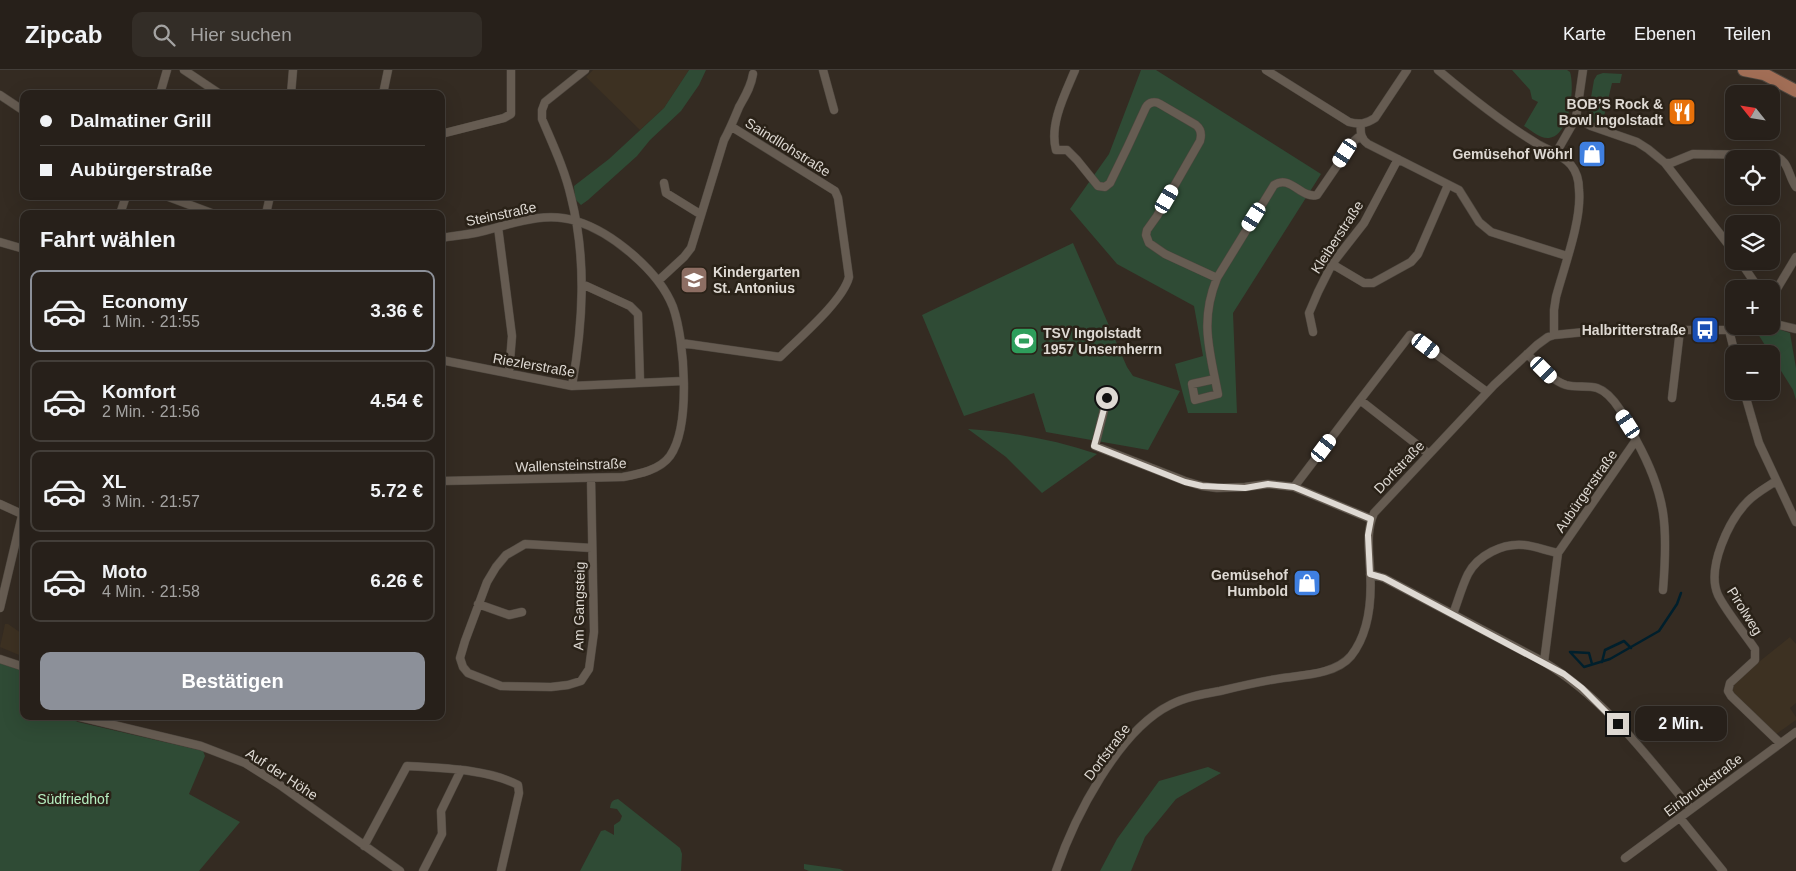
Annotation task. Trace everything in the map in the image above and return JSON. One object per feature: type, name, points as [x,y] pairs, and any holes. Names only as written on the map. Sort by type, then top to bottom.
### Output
[{"type":"main road","points":[[1744,70],[1764,74],[1796,91]]},
{"type":"street","points":[[161,90],[167,70]]},
{"type":"street","points":[[184,70],[214,90]]},
{"type":"street","points":[[291,90],[293,70]]},
{"type":"street","points":[[384,90],[388,70]]},
{"type":"street","points":[[445,133],[504,118],[510,114],[511,70]]},
{"type":"street","points":[[572,386],[581,330],[582,258],[572,198],[542,119],[542,110],[545,102],[585,70]]},
{"type":"street","points":[[823,70],[834,110]]},
{"type":"street","points":[[1075,70],[1056,123],[1054,136],[1056,150],[1067,150],[1095,184],[1102,187],[1110,183],[1146,107],[1150,103],[1158,102],[1196,125],[1201,132],[1200,141],[1147,230],[1146,235],[1150,245],[1171,258],[1217,278]]},
{"type":"street","points":[[1266,70],[1349,122],[1361,124],[1375,118],[1407,70]]},
{"type":"street","points":[[1438,70],[1474,100],[1536,143],[1556,153],[1570,164],[1577,175],[1580,189],[1579,210],[1556,297],[1554,335]]},
{"type":"street","points":[[1556,153],[1576,118],[1583,71]]},
{"type":"street","points":[[658,281],[684,258],[691,248],[724,140],[751,87],[753,74]]},
{"type":"street","points":[[0,94],[20,108]]},
{"type":"street","points":[[1576,118],[1590,126],[1637,142],[1648,149],[1665,163],[1725,240]]},
{"type":"street","points":[[1361,124],[1361,135],[1368,144],[1459,190],[1479,222],[1486,229],[1567,256]]},
{"type":"street","name":"Saindllohstraße","points":[[681,343],[780,357],[847,287],[849,277],[838,198],[835,191],[732,127]]},
{"type":"street","points":[[1215,379],[1208,349],[1206,328],[1208,308],[1217,278],[1274,185],[1284,181],[1310,196],[1317,195],[1354,141],[1361,135]]},
{"type":"street","points":[[1665,163],[1671,163],[1693,154],[1774,155],[1781,158],[1786,164],[1796,187]]},
{"type":"street","name":"Kleiberstraße","points":[[1313,332],[1309,314],[1318,292],[1332,264],[1364,223],[1398,159]]},
{"type":"street","points":[[664,183],[666,193],[700,214]]},
{"type":"street","points":[[1332,264],[1364,283],[1373,283],[1411,262],[1418,254],[1448,185]]},
{"type":"street","points":[[177,200],[203,210]]},
{"type":"street","name":"Steinstraße","points":[[445,237],[543,218],[576,221],[620,245],[638,259],[658,281],[672,307],[681,343]]},
{"type":"street","points":[[498,227],[512,336],[510,373]]},
{"type":"street","points":[[0,242],[20,248]]},
{"type":"street","points":[[1780,284],[1796,257]]},
{"type":"street","points":[[582,284],[630,306],[638,314],[640,382]]},
{"type":"street","points":[[1780,325],[1796,329]]},
{"type":"street","name":"Dorfstraße","points":[[1056,871],[1072,830],[1092,792],[1123,746],[1148,720],[1161,710],[1184,699],[1267,680],[1317,672],[1345,661],[1358,644],[1366,624],[1371,597],[1368,535],[1371,519],[1377,509],[1487,392],[1542,341],[1554,335],[1605,330],[1725,330]]},
{"type":"street","points":[[1672,398],[1680,330]]},
{"type":"street","points":[[1294,487],[1410,335],[1487,392]]},
{"type":"street","name":"Wallensteinstraße","points":[[445,483],[591,478],[639,474],[654,468],[669,457],[678,441],[682,425],[683,381],[681,343]]},
{"type":"street","points":[[1527,354],[1552,378],[1567,385],[1596,387],[1603,391],[1618,408],[1649,463],[1658,488],[1665,519],[1666,545],[1663,590]]},
{"type":"street","name":"Riezlerstraße","points":[[445,361],[572,386],[683,381]]},
{"type":"street","points":[[1107,398],[1094,446],[1185,482],[1202,486],[1245,488],[1268,484],[1294,487],[1371,519]]},
{"type":"street","points":[[1360,400],[1429,454]]},
{"type":"street","points":[[1747,400],[1759,443],[1796,522]]},
{"type":"street","name":"Aubürgerstraße","points":[[1544,662],[1558,553],[1636,440]]},
{"type":"street","name":"Am Gangsteig","points":[[591,478],[594,632],[589,669],[581,680],[568,686],[551,687],[501,686],[468,673],[463,667],[460,658],[478,604],[496,567],[506,555],[525,544],[592,548]]},
{"type":"street","name":"Pirolweg","points":[[1776,481],[1749,500],[1740,511],[1723,541],[1716,561],[1714,579],[1718,595],[1755,649],[1756,655],[1755,660],[1730,683],[1728,691],[1730,696],[1780,743]]},
{"type":"street","points":[[0,504],[20,511]]},
{"type":"street","points":[[0,608],[20,525]]},
{"type":"street","name":"Aubürgerstraße","points":[[1453,614],[1468,574],[1477,562],[1491,552],[1508,546],[1525,545],[1558,553]]},
{"type":"street","points":[[1370,574],[1384,578],[1564,674],[1582,688],[1639,746],[1691,809]]},
{"type":"street","points":[[478,604],[509,615],[522,612]]},
{"type":"street","points":[[0,658],[20,666]]},
{"type":"street","name":"Auf der Höhe","points":[[93,720],[185,741],[229,756],[257,770],[400,871]]},
{"type":"street","name":"Einbruckstraße","points":[[1625,858],[1796,732]]},
{"type":"street","points":[[364,846],[407,766],[461,770],[508,779],[518,785],[519,793],[501,871]]},
{"type":"street","points":[[423,871],[442,834],[441,811],[461,770]]},
{"type":"street","points":[[1680,818],[1723,871]]},
{"type":"shaded area","points":[[593,70],[689,70],[664,108],[640,130],[586,77]]},
{"type":"shaded area","points":[[5,624],[20,632],[20,655],[0,647]]},
{"type":"shaded area","points":[[1790,637],[1796,644],[1796,703],[1790,708],[1796,720],[1775,735],[1736,698],[1732,691],[1734,684],[1739,678]]},
{"type":"green space","points":[[689,70],[706,70],[699,85],[681,111],[650,140],[637,156],[581,205],[575,199],[574,186],[609,159],[664,108]]},
{"type":"green space","points":[[1141,70],[1156,70],[1321,174],[1233,313],[1237,413],[1188,413],[1175,364],[1203,356],[1194,306],[1117,264],[1070,209],[1109,154]]},
{"type":"green space","points":[[1512,70],[1567,70],[1570,72],[1572,88],[1569,110],[1562,129],[1556,135],[1549,138],[1542,137],[1524,126],[1538,102],[1532,99],[1530,90]]},
{"type":"green space","points":[[1603,73],[1622,74],[1620,83],[1612,83],[1602,125],[1587,121],[1594,80],[1597,75]]},
{"type":"green space","name":"TSV Ingolstadt 1957 Unsernherrn","points":[[1073,243],[1127,367],[1133,376],[1180,391],[1148,450],[1046,432],[1034,393],[964,416],[922,315]]},
{"type":"green space","points":[[1780,330],[1790,333],[1796,368],[1796,400],[1793,390],[1780,369],[1780,345],[1765,345],[1759,335],[1780,335]]},
{"type":"green space","points":[[968,429],[1033,437],[1097,454],[1042,493],[1006,457]]},
{"type":"green space","name":"Südfriedhof","points":[[0,662],[20,670],[20,720],[74,720],[203,751],[205,756],[189,794],[240,822],[199,871],[0,871]]},
{"type":"green space","points":[[1208,767],[1221,773],[1176,799],[1145,837],[1131,871],[1100,871],[1117,839],[1159,781]]},
{"type":"green space","points":[[618,799],[680,848],[682,854],[681,871],[580,871],[601,831],[605,830],[614,835],[614,825],[620,821],[622,816],[617,809],[610,808],[612,802]]},
{"type":"green space","points":[[804,864],[844,871],[809,871],[804,869]]},
{"type":"waterway","points":[[1570,652],[1584,667],[1610,659],[1659,631],[1677,604],[1681,593]]},
{"type":"waterway","points":[[1602,662],[1605,650],[1624,641],[1631,648]]},
{"type":"waterway","points":[[1571,652],[1589,653],[1592,664]]},
{"type":"place","name":"BOB’S Rock & Bowl Ingolstadt","points":[[1682,112]]},
{"type":"place","name":"Gemüsehof Wöhrl","points":[[1592,154]]},
{"type":"place","name":"Kindergarten St. Antonius","points":[[694,280]]},
{"type":"place","name":"Halbritterstraße","points":[[1705,330]]},
{"type":"place","name":"TSV Ingolstadt 1957 Unsernherrn","points":[[1024,341]]},
{"type":"place","name":"Gemüsehof Humbold","points":[[1307,583]]},
{"type":"route","points":[[1107,398],[1094,446],[1185,482],[1217,488],[1245,488],[1268,484],[1294,487],[1371,519],[1368,535],[1370,574],[1384,578],[1564,674],[1582,688],[1618,724]]}]
